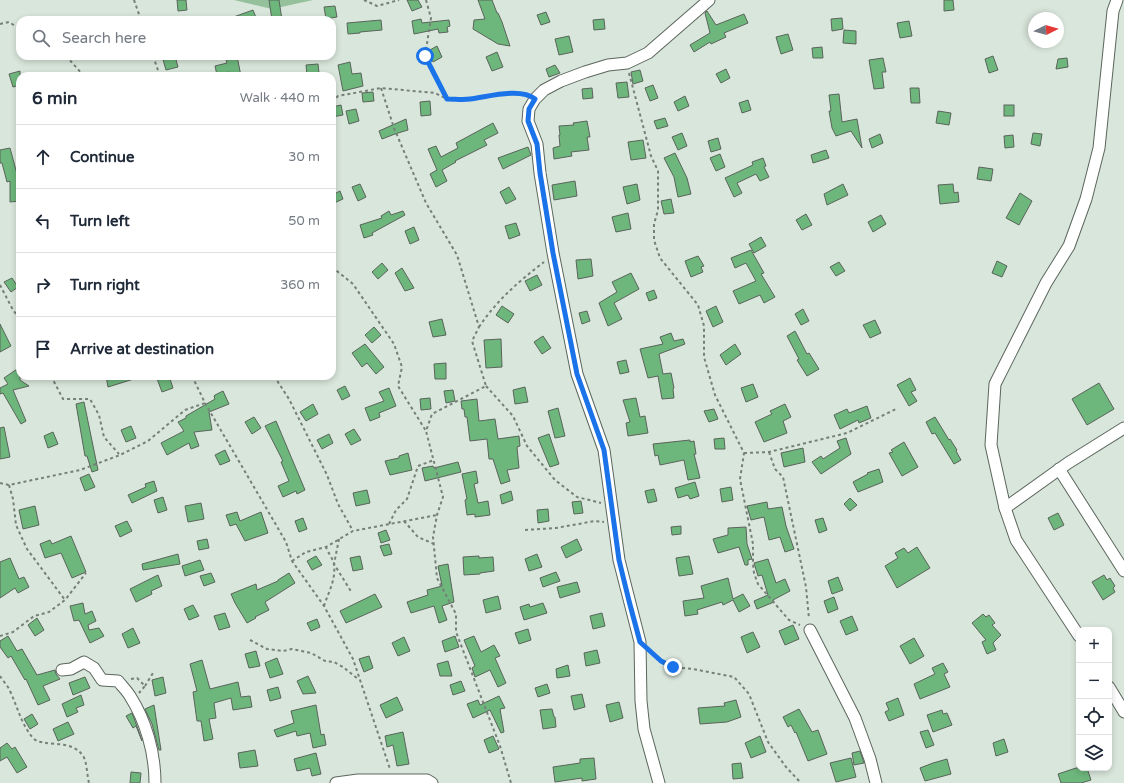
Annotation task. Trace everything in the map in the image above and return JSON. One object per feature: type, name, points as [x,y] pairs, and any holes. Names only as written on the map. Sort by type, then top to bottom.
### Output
[{"type":"street","points":[[659,783],[644,729],[641,701],[640,642],[619,560],[604,450],[577,374],[553,253],[540,173],[537,144],[528,121],[529,109],[535,99],[544,90],[561,81],[603,67],[627,63],[648,53],[709,0]]},
{"type":"street","points":[[1076,631],[1016,540],[1005,508],[991,445],[995,384],[1046,283],[1069,246],[1086,199],[1099,148],[1113,11],[1117,0]]},
{"type":"street","points":[[1005,508],[1059,469],[1124,428]]},
{"type":"street","points":[[1059,469],[1124,571]]},
{"type":"street","points":[[810,630],[855,718],[870,759],[876,783]]},
{"type":"street","points":[[62,670],[71,669],[84,662],[94,668],[102,680],[118,682],[130,696],[142,720],[148,738],[155,767],[155,783]]},
{"type":"street","points":[[1112,692],[1124,712]]},
{"type":"street","points":[[336,783],[358,780],[427,780],[432,783]]},
{"type":"path","points":[[134,0],[140,16]]},
{"type":"path","points":[[364,0],[377,6],[399,0]]},
{"type":"path","points":[[426,0],[431,18],[425,56],[447,99]]},
{"type":"path","points":[[0,24],[9,22],[16,26]]},
{"type":"path","points":[[70,60],[80,72]]},
{"type":"path","points":[[154,60],[159,72]]},
{"type":"path","points":[[627,63],[651,156],[658,171],[658,210],[654,224],[654,240],[660,258],[698,305],[704,326],[704,357],[715,395],[744,453],[740,479],[753,544],[752,564],[758,584],[790,620],[810,630]]},
{"type":"path","points":[[380,88],[394,128],[426,203],[457,255],[478,327]]},
{"type":"path","points":[[336,98],[338,96],[380,88],[435,93],[447,99],[468,99],[509,93],[531,95],[535,99]]},
{"type":"path","points":[[553,253],[515,285],[488,314],[478,327],[472,341],[486,386],[513,416],[527,446],[555,480],[577,497],[612,505]]},
{"type":"path","points":[[336,270],[352,284],[394,344],[402,368],[398,386],[426,431],[443,497],[437,515],[433,537],[437,578],[456,614],[456,632],[500,746],[511,783]]},
{"type":"path","points":[[0,285],[16,314]]},
{"type":"path","points":[[53,380],[63,399],[90,399],[99,415],[104,437],[120,455]]},
{"type":"path","points":[[194,380],[205,403],[286,542],[292,561],[324,606],[353,659],[394,781]]},
{"type":"path","points":[[276,380],[292,406],[327,475],[338,504],[353,531]]},
{"type":"path","points":[[426,431],[432,414],[486,386]]},
{"type":"path","points":[[0,483],[9,485],[80,470],[120,455],[148,441],[185,410],[205,403]]},
{"type":"path","points":[[744,453],[769,452],[847,432],[896,409]]},
{"type":"path","points":[[769,452],[775,469],[783,478],[806,587],[810,630]]},
{"type":"path","points":[[389,524],[396,510],[407,499],[418,466],[434,460]]},
{"type":"path","points":[[9,485],[13,499],[16,525],[27,549],[66,600]]},
{"type":"path","points":[[292,561],[306,552],[326,547],[353,531],[437,515]]},
{"type":"path","points":[[404,521],[418,537],[434,544]]},
{"type":"path","points":[[525,530],[556,528],[595,521],[615,524]]},
{"type":"path","points":[[324,606],[331,589],[334,564],[340,539]]},
{"type":"path","points":[[326,547],[334,564],[352,593]]},
{"type":"path","points":[[0,636],[13,632],[34,616],[49,612],[66,600],[86,573]]},
{"type":"path","points":[[250,640],[267,649],[283,651],[292,649],[311,653],[325,661],[334,662],[360,680]]},
{"type":"path","points":[[640,642],[661,661],[673,667],[693,669],[734,677],[749,694],[768,742],[786,767],[801,783]]},
{"type":"path","points":[[145,686],[153,673]]},
{"type":"path","points":[[0,676],[10,690],[22,723],[35,740],[46,743],[58,743],[77,749],[84,757],[88,783]]},
{"type":"green space","points":[[234,0],[313,0],[272,9]]},
{"type":"building","points":[[177,0],[186,0],[187,10],[178,11]]},
{"type":"building","points":[[269,0],[279,0],[281,16],[271,16]]},
{"type":"building","points":[[407,0],[418,0],[422,7],[412,11]]},
{"type":"building","points":[[478,0],[492,0],[502,22],[510,46],[498,44],[473,29],[474,20],[485,19]]},
{"type":"building","points":[[944,0],[953,0],[954,10],[944,11]]},
{"type":"building","points":[[335,6],[337,17],[326,16],[324,7]]},
{"type":"building","points":[[253,10],[255,16],[236,16]]},
{"type":"building","points":[[707,11],[716,25],[744,14],[748,23],[724,33],[726,37],[711,44],[710,42],[694,52],[690,45],[710,33],[705,13]]},
{"type":"building","points":[[546,12],[550,22],[541,25],[537,15]]},
{"type":"building","points":[[842,18],[843,29],[832,31],[831,19]]},
{"type":"building","points":[[421,19],[422,23],[449,20],[450,26],[447,27],[448,32],[439,33],[438,29],[414,34],[412,21]]},
{"type":"building","points":[[604,19],[605,29],[594,30],[593,20]]},
{"type":"building","points":[[381,20],[382,30],[348,34],[347,23]]},
{"type":"building","points":[[909,21],[912,36],[900,38],[897,23]]},
{"type":"building","points":[[844,30],[856,31],[856,44],[843,43]]},
{"type":"building","points":[[788,34],[793,50],[781,54],[776,37]]},
{"type":"building","points":[[569,36],[573,52],[559,55],[555,39]]},
{"type":"building","points":[[437,46],[442,57],[433,62],[428,51]]},
{"type":"building","points":[[822,47],[823,58],[813,58],[812,48]]},
{"type":"building","points":[[497,52],[503,67],[492,71],[486,57]]},
{"type":"building","points":[[993,56],[998,70],[989,73],[985,59]]},
{"type":"building","points":[[883,58],[886,72],[882,72],[884,88],[874,89],[869,60]]},
{"type":"building","points":[[1067,58],[1068,67],[1056,69],[1058,59]]},
{"type":"building","points":[[163,60],[176,60],[178,67],[166,70]]},
{"type":"building","points":[[226,60],[238,60],[240,72],[216,72],[215,66],[227,63]]},
{"type":"building","points":[[350,62],[352,74],[361,73],[363,86],[343,91],[338,65]]},
{"type":"building","points":[[318,64],[319,72],[307,72],[306,65]]},
{"type":"building","points":[[555,65],[560,73],[549,77],[546,69]]},
{"type":"building","points":[[726,69],[730,78],[721,83],[716,74]]},
{"type":"building","points":[[640,70],[643,81],[633,84],[631,72]]},
{"type":"building","points":[[16,72],[16,86],[13,87],[9,74]]},
{"type":"building","points":[[627,82],[629,97],[618,98],[616,83]]},
{"type":"building","points":[[653,85],[658,98],[650,101],[645,88]]},
{"type":"building","points":[[592,88],[593,98],[583,99],[582,89]]},
{"type":"building","points":[[910,88],[919,88],[920,103],[911,103]]},
{"type":"building","points":[[373,92],[374,101],[363,102],[362,93]]},
{"type":"building","points":[[839,94],[842,122],[857,119],[862,148],[851,131],[836,136],[832,128],[829,111],[831,111],[829,95]]},
{"type":"building","points":[[685,96],[689,106],[678,111],[674,102]]},
{"type":"building","points":[[748,100],[751,110],[742,113],[739,103]]},
{"type":"building","points":[[430,101],[431,115],[421,116],[420,102]]},
{"type":"building","points":[[341,105],[343,115],[336,116],[336,106]]},
{"type":"building","points":[[1004,105],[1014,105],[1014,116],[1004,116]]},
{"type":"building","points":[[356,109],[359,121],[349,124],[346,111]]},
{"type":"building","points":[[938,111],[951,113],[949,125],[936,123]]},
{"type":"building","points":[[665,118],[668,126],[657,129],[654,121]]},
{"type":"building","points":[[406,119],[408,130],[382,139],[379,131]]},
{"type":"building","points":[[587,121],[590,137],[587,137],[589,150],[571,152],[572,156],[554,159],[553,148],[560,146],[559,126],[574,125],[573,123]]},
{"type":"building","points":[[493,123],[498,133],[484,140],[487,145],[455,161],[456,162],[442,170],[447,181],[436,187],[430,174],[437,170],[428,149],[436,146],[441,157],[458,148],[456,143]]},
{"type":"building","points":[[682,133],[687,146],[678,150],[672,137]]},
{"type":"building","points":[[1033,133],[1042,134],[1040,146],[1031,144]]},
{"type":"building","points":[[880,134],[883,143],[872,148],[869,139]]},
{"type":"building","points":[[1013,135],[1014,147],[1005,148],[1004,136]]},
{"type":"building","points":[[718,138],[721,149],[711,152],[708,141]]},
{"type":"building","points":[[643,140],[646,158],[631,160],[628,142]]},
{"type":"building","points":[[528,147],[531,155],[503,169],[498,158]]},
{"type":"building","points":[[10,148],[16,170],[16,201],[10,202],[10,181],[7,182],[2,163],[0,163],[0,150]]},
{"type":"building","points":[[826,150],[829,158],[813,163],[811,155]]},
{"type":"building","points":[[675,153],[687,178],[691,194],[678,197],[674,177],[664,158]]},
{"type":"building","points":[[720,154],[725,167],[716,171],[710,158]]},
{"type":"building","points":[[763,158],[766,166],[764,167],[769,177],[760,181],[756,174],[737,183],[742,193],[734,197],[725,178],[753,165],[752,162]]},
{"type":"building","points":[[979,167],[993,169],[991,181],[977,179]]},
{"type":"building","points":[[575,181],[577,196],[554,200],[552,185]]},
{"type":"building","points":[[360,184],[366,197],[358,201],[352,187]]},
{"type":"building","points":[[637,184],[640,200],[627,204],[623,187]]},
{"type":"building","points":[[843,184],[848,195],[827,205],[824,194]]},
{"type":"building","points":[[953,184],[954,193],[958,192],[959,202],[940,204],[938,185]]},
{"type":"building","points":[[509,187],[516,199],[506,204],[500,192]]},
{"type":"building","points":[[340,191],[343,199],[336,202],[336,193]]},
{"type":"building","points":[[1020,193],[1032,201],[1019,225],[1006,218]]},
{"type":"building","points":[[671,199],[674,213],[664,214],[661,201]]},
{"type":"building","points":[[389,211],[391,215],[403,211],[405,215],[372,233],[373,235],[364,238],[360,225],[382,218],[381,216]]},
{"type":"building","points":[[628,213],[631,229],[616,232],[612,217]]},
{"type":"building","points":[[806,214],[812,225],[802,230],[796,220]]},
{"type":"building","points":[[881,215],[886,224],[873,232],[868,222]]},
{"type":"building","points":[[516,223],[520,235],[509,239],[505,226]]},
{"type":"building","points":[[414,227],[419,240],[410,244],[405,231]]},
{"type":"building","points":[[761,237],[766,246],[754,253],[749,244]]},
{"type":"building","points":[[751,250],[764,273],[761,274],[775,297],[764,303],[760,295],[739,304],[733,291],[756,281],[746,263],[735,268],[731,258]]},
{"type":"building","points":[[698,256],[704,266],[701,267],[703,272],[691,277],[685,261]]},
{"type":"building","points":[[591,259],[593,276],[578,279],[576,260]]},
{"type":"building","points":[[997,261],[1007,266],[1002,277],[992,273]]},
{"type":"building","points":[[839,262],[845,271],[836,276],[830,267]]},
{"type":"building","points":[[382,263],[388,270],[378,279],[372,272]]},
{"type":"building","points":[[402,268],[414,288],[405,291],[395,273]]},
{"type":"building","points":[[631,273],[639,289],[614,303],[622,319],[608,326],[599,303],[617,292],[612,282]]},
{"type":"building","points":[[537,275],[542,285],[530,291],[525,281]]},
{"type":"building","points":[[12,278],[16,284],[16,288],[11,292],[4,282]]},
{"type":"building","points":[[654,290],[657,298],[649,301],[646,293]]},
{"type":"building","points":[[502,306],[514,314],[508,323],[496,315]]},
{"type":"building","points":[[716,306],[723,322],[713,327],[706,311]]},
{"type":"building","points":[[803,309],[809,321],[801,325],[795,314]]},
{"type":"building","points":[[587,311],[590,321],[582,324],[579,313]]},
{"type":"building","points":[[442,319],[446,335],[433,337],[429,322]]},
{"type":"building","points":[[875,320],[881,333],[870,338],[863,325]]},
{"type":"building","points":[[0,324],[11,346],[0,352]]},
{"type":"building","points":[[374,327],[381,335],[372,343],[365,335]]},
{"type":"building","points":[[795,331],[807,354],[809,353],[819,369],[807,376],[797,360],[799,359],[787,336]]},
{"type":"building","points":[[671,333],[674,341],[683,339],[685,344],[659,354],[663,374],[671,373],[674,388],[674,398],[662,399],[658,376],[648,378],[640,349],[663,344],[660,337]]},
{"type":"building","points":[[543,336],[551,348],[542,354],[534,342]]},
{"type":"building","points":[[501,339],[502,367],[486,368],[484,340]]},
{"type":"building","points":[[365,344],[384,367],[376,374],[367,363],[362,367],[352,353]]},
{"type":"building","points":[[735,344],[741,354],[726,365],[720,355]]},
{"type":"building","points":[[626,360],[629,372],[620,374],[617,362]]},
{"type":"building","points":[[446,363],[446,379],[435,379],[434,364]]},
{"type":"building","points":[[16,370],[16,380],[20,380],[29,386],[13,390],[26,421],[21,424],[3,393],[0,394],[0,388],[8,384],[4,378]]},
{"type":"building","points":[[910,378],[916,390],[911,392],[917,401],[909,406],[897,385]]},
{"type":"building","points":[[107,380],[131,380],[108,387]]},
{"type":"building","points":[[158,380],[170,380],[173,388],[162,392]]},
{"type":"building","points":[[1099,383],[1114,409],[1087,425],[1072,399]]},
{"type":"building","points":[[753,384],[758,397],[746,402],[741,388]]},
{"type":"building","points":[[345,386],[350,396],[342,400],[337,390]]},
{"type":"building","points":[[525,387],[528,402],[515,404],[513,390]]},
{"type":"building","points":[[389,388],[396,406],[379,413],[380,417],[370,421],[365,408],[384,401],[379,392]]},
{"type":"building","points":[[453,390],[455,401],[446,403],[444,391]]},
{"type":"building","points":[[223,391],[229,404],[209,412],[212,430],[194,432],[199,446],[191,449],[189,443],[167,455],[161,443],[184,431],[178,422],[215,399],[215,395]]},
{"type":"building","points":[[430,398],[431,409],[421,410],[420,399]]},
{"type":"building","points":[[636,398],[640,417],[645,416],[648,433],[628,436],[626,423],[630,422],[623,400]]},
{"type":"building","points":[[477,399],[479,421],[495,419],[498,439],[519,436],[520,446],[517,447],[519,468],[507,470],[510,481],[501,484],[493,459],[489,459],[487,439],[470,441],[467,417],[465,417],[464,409],[462,409],[461,401]]},
{"type":"building","points":[[84,402],[98,470],[92,472],[87,456],[85,456],[76,404]]},
{"type":"building","points":[[313,404],[318,414],[306,421],[300,412]]},
{"type":"building","points":[[785,404],[791,417],[783,421],[787,433],[764,442],[755,422],[772,414],[770,411]]},
{"type":"building","points":[[867,406],[871,418],[859,423],[858,420],[840,429],[834,415],[847,409],[849,413]]},
{"type":"building","points":[[558,408],[565,436],[555,438],[548,411]]},
{"type":"building","points":[[714,409],[718,419],[709,422],[704,411]]},
{"type":"building","points":[[254,417],[261,428],[252,434],[245,422]]},
{"type":"building","points":[[935,417],[957,450],[956,451],[961,460],[954,464],[935,433],[932,434],[926,422]]},
{"type":"building","points":[[276,421],[305,490],[297,494],[296,491],[283,497],[278,486],[289,481],[281,462],[283,461],[265,426]]},
{"type":"building","points":[[131,426],[136,438],[126,442],[121,430]]},
{"type":"building","points":[[4,427],[10,457],[0,459],[0,428]]},
{"type":"building","points":[[354,429],[361,440],[351,445],[345,434]]},
{"type":"building","points":[[53,432],[58,444],[48,448],[44,436]]},
{"type":"building","points":[[329,434],[333,443],[322,449],[317,440]]},
{"type":"building","points":[[549,434],[559,464],[550,467],[538,438]]},
{"type":"building","points":[[724,438],[725,449],[715,449],[714,439]]},
{"type":"building","points":[[846,438],[851,454],[821,474],[812,462],[821,456],[823,459],[840,448],[837,441]]},
{"type":"building","points":[[690,440],[690,442],[694,441],[696,454],[694,454],[700,478],[688,480],[684,460],[660,465],[658,455],[655,456],[653,444]]},
{"type":"building","points":[[904,442],[918,467],[902,476],[889,453],[893,452],[891,450]]},
{"type":"building","points":[[803,448],[805,462],[784,467],[781,453]]},
{"type":"building","points":[[225,450],[230,461],[220,465],[215,455]]},
{"type":"building","points":[[408,453],[412,470],[390,475],[385,461],[399,458],[399,456]]},
{"type":"building","points":[[458,462],[461,472],[425,481],[422,468],[433,466],[434,468]]},
{"type":"building","points":[[879,469],[883,482],[858,492],[853,482],[868,474],[867,473]]},
{"type":"building","points":[[476,471],[478,483],[474,484],[478,503],[488,501],[490,515],[475,517],[475,514],[467,515],[465,500],[467,499],[462,474]]},
{"type":"building","points":[[89,474],[95,487],[85,491],[80,478]]},
{"type":"building","points":[[154,481],[157,491],[132,503],[128,495],[146,487],[145,484]]},
{"type":"building","points":[[695,482],[699,496],[690,499],[688,495],[678,498],[675,488]]},
{"type":"building","points":[[731,487],[733,500],[722,502],[720,489]]},
{"type":"building","points":[[654,489],[657,501],[648,503],[645,491]]},
{"type":"building","points":[[367,490],[370,503],[356,506],[353,493]]},
{"type":"building","points":[[511,491],[513,500],[502,504],[500,495]]},
{"type":"building","points":[[163,497],[167,510],[158,513],[154,500]]},
{"type":"building","points":[[850,498],[857,505],[850,511],[844,504]]},
{"type":"building","points":[[581,501],[583,513],[574,514],[572,502]]},
{"type":"building","points":[[767,502],[768,509],[782,507],[786,526],[794,549],[785,552],[780,537],[769,540],[764,517],[751,520],[747,506]]},
{"type":"building","points":[[201,503],[204,519],[188,522],[185,506]]},
{"type":"building","points":[[35,506],[39,525],[23,529],[19,510]]},
{"type":"building","points":[[548,509],[549,521],[538,523],[537,510]]},
{"type":"building","points":[[237,512],[240,521],[261,512],[268,533],[245,541],[236,524],[230,526],[226,515]]},
{"type":"building","points":[[1058,513],[1064,525],[1054,530],[1048,518]]},
{"type":"building","points":[[303,518],[307,529],[299,532],[295,521]]},
{"type":"building","points":[[823,518],[827,530],[819,533],[815,520]]},
{"type":"building","points":[[127,521],[132,531],[120,537],[115,526]]},
{"type":"building","points":[[681,526],[681,534],[672,535],[671,527]]},
{"type":"building","points":[[746,527],[747,544],[752,559],[748,560],[748,565],[745,565],[739,547],[718,553],[713,539],[728,535],[728,528]]},
{"type":"building","points":[[386,530],[390,540],[381,543],[378,533]]},
{"type":"building","points":[[71,536],[86,572],[72,578],[61,553],[45,558],[40,544],[50,540],[52,544]]},
{"type":"building","points":[[207,539],[209,548],[199,550],[197,541]]},
{"type":"building","points":[[577,539],[582,550],[566,558],[561,547]]},
{"type":"building","points":[[389,544],[392,554],[384,556],[380,546]]},
{"type":"building","points":[[917,547],[930,568],[897,588],[885,566],[898,558],[895,553],[904,548],[908,553]]},
{"type":"building","points":[[178,554],[180,564],[143,570],[142,564]]},
{"type":"building","points":[[537,554],[542,567],[529,571],[525,559]]},
{"type":"building","points":[[316,556],[322,565],[312,570],[307,561]]},
{"type":"building","points":[[360,556],[363,569],[353,571],[350,558]]},
{"type":"building","points":[[479,556],[479,558],[493,557],[494,571],[464,575],[463,557]]},
{"type":"building","points":[[689,556],[693,574],[679,576],[676,558]]},
{"type":"building","points":[[10,558],[19,579],[24,577],[29,587],[18,593],[15,588],[0,598],[0,562]]},
{"type":"building","points":[[768,559],[776,583],[785,579],[790,591],[773,600],[774,602],[757,609],[754,601],[768,595],[762,575],[758,576],[754,563]]},
{"type":"building","points":[[200,560],[204,570],[185,576],[182,566]]},
{"type":"building","points":[[448,564],[454,602],[442,606],[447,620],[439,623],[434,606],[411,613],[407,602],[428,595],[427,590],[442,586],[438,566]]},
{"type":"building","points":[[556,572],[560,581],[543,587],[540,578]]},
{"type":"building","points":[[211,573],[215,582],[204,586],[200,576]]},
{"type":"building","points":[[289,573],[295,583],[265,602],[269,610],[247,623],[231,594],[256,584],[257,590],[278,581]]},
{"type":"building","points":[[158,575],[162,586],[151,591],[152,594],[136,602],[130,589]]},
{"type":"building","points":[[1104,575],[1107,580],[1110,578],[1115,586],[1113,588],[1115,592],[1103,600],[1092,582]]},
{"type":"building","points":[[838,577],[843,590],[832,594],[828,581]]},
{"type":"building","points":[[728,578],[733,599],[743,594],[750,606],[739,612],[733,600],[723,605],[722,602],[697,610],[698,614],[685,616],[683,601],[704,598],[701,586]]},
{"type":"building","points":[[577,582],[580,592],[560,598],[557,587]]},
{"type":"building","points":[[375,594],[382,607],[346,623],[340,611]]},
{"type":"building","points":[[498,596],[501,609],[486,613],[483,600]]},
{"type":"building","points":[[834,597],[838,609],[828,613],[824,601]]},
{"type":"building","points":[[83,603],[85,614],[92,611],[96,621],[88,625],[89,630],[99,628],[104,636],[90,643],[79,620],[74,621],[70,606]]},
{"type":"building","points":[[543,603],[547,613],[524,620],[520,607],[529,604],[530,607]]},
{"type":"building","points":[[193,605],[199,616],[189,620],[184,609]]},
{"type":"building","points":[[225,613],[230,627],[219,630],[214,616]]},
{"type":"building","points":[[602,613],[605,626],[593,629],[590,616]]},
{"type":"building","points":[[983,614],[986,617],[989,615],[995,623],[992,625],[1001,635],[993,643],[996,650],[987,654],[982,642],[986,640],[972,623]]},
{"type":"building","points":[[852,616],[858,630],[846,635],[840,621]]},
{"type":"building","points":[[37,618],[44,630],[35,636],[28,625]]},
{"type":"building","points":[[317,619],[320,627],[311,631],[307,623]]},
{"type":"building","points":[[793,625],[799,639],[785,645],[779,631]]},
{"type":"building","points":[[133,628],[140,643],[128,648],[122,634]]},
{"type":"building","points":[[528,629],[531,640],[519,644],[515,633]]},
{"type":"building","points":[[753,632],[760,647],[747,653],[741,637]]},
{"type":"building","points":[[8,636],[17,651],[22,649],[37,675],[55,670],[60,679],[43,686],[50,700],[38,705],[26,679],[25,680],[11,656],[8,658],[0,647],[0,641]]},
{"type":"building","points":[[455,636],[459,647],[445,652],[442,641]]},
{"type":"building","points":[[474,636],[481,652],[494,645],[500,656],[495,658],[506,683],[498,687],[490,670],[475,677],[472,668],[475,666],[464,640]]},
{"type":"building","points":[[404,637],[410,651],[398,656],[392,643]]},
{"type":"building","points":[[914,638],[924,656],[910,664],[900,646]]},
{"type":"building","points":[[597,650],[600,663],[586,666],[584,653]]},
{"type":"building","points":[[256,651],[260,666],[249,668],[245,654]]},
{"type":"building","points":[[369,656],[373,668],[364,672],[359,659]]},
{"type":"building","points":[[277,658],[283,674],[270,678],[265,663]]},
{"type":"building","points":[[202,660],[210,689],[238,682],[241,697],[250,696],[252,707],[233,710],[231,698],[214,703],[216,718],[209,719],[213,739],[204,741],[201,721],[197,721],[193,692],[197,691],[190,664]]},
{"type":"building","points":[[448,661],[452,676],[440,676],[437,664]]},
{"type":"building","points":[[943,663],[948,672],[944,674],[950,687],[920,699],[914,684],[935,674],[932,668]]},
{"type":"building","points":[[568,665],[570,676],[557,678],[556,669]]},
{"type":"building","points":[[308,676],[316,693],[303,694],[297,681]]},
{"type":"building","points":[[85,677],[90,688],[73,695],[69,683]]},
{"type":"building","points":[[163,677],[166,693],[155,696],[152,680]]},
{"type":"building","points":[[461,681],[465,691],[453,695],[450,685]]},
{"type":"building","points":[[547,684],[550,693],[538,697],[535,688]]},
{"type":"building","points":[[278,687],[281,698],[270,701],[267,690]]},
{"type":"building","points":[[582,694],[585,707],[574,710],[571,696]]},
{"type":"building","points":[[81,695],[84,705],[76,708],[78,712],[67,717],[62,704]]},
{"type":"building","points":[[499,696],[505,708],[500,709],[504,732],[501,733],[490,710],[473,718],[467,704],[478,700],[480,705]]},
{"type":"building","points":[[397,697],[403,710],[386,718],[380,705]]},
{"type":"building","points":[[898,698],[904,715],[889,721],[885,712],[889,710],[886,703]]},
{"type":"building","points":[[736,700],[741,717],[727,722],[700,724],[698,708],[725,706],[724,703]]},
{"type":"building","points":[[619,702],[623,718],[610,722],[606,705]]},
{"type":"building","points":[[154,705],[161,750],[159,750],[152,724],[145,709]]},
{"type":"building","points":[[316,705],[321,735],[324,734],[326,745],[313,748],[310,733],[297,736],[296,731],[277,737],[274,730],[294,723],[291,711]]},
{"type":"building","points":[[552,709],[556,727],[543,729],[540,710]]},
{"type":"building","points":[[799,709],[812,732],[818,730],[827,754],[808,761],[796,732],[795,733],[791,725],[788,727],[783,717]]},
{"type":"building","points":[[942,710],[943,714],[947,713],[952,725],[933,732],[927,715]]},
{"type":"building","points":[[132,713],[142,741],[136,726],[133,728],[126,716]]},
{"type":"building","points":[[32,714],[38,724],[30,729],[24,719]]},
{"type":"building","points":[[68,722],[74,734],[58,741],[53,729]]},
{"type":"building","points":[[928,730],[934,745],[926,748],[920,732]]},
{"type":"building","points":[[403,732],[409,764],[397,766],[393,745],[387,747],[385,736]]},
{"type":"building","points":[[493,736],[499,749],[489,753],[484,740]]},
{"type":"building","points":[[760,736],[766,752],[751,758],[745,743]]},
{"type":"building","points":[[1004,739],[1008,752],[996,756],[993,743]]},
{"type":"building","points":[[7,743],[12,749],[15,747],[27,767],[17,773],[7,757],[0,761],[0,748]]},
{"type":"building","points":[[255,750],[258,766],[240,768],[238,753]]},
{"type":"building","points":[[860,751],[864,763],[854,765],[852,753]]},
{"type":"building","points":[[316,753],[321,774],[312,776],[310,768],[297,771],[294,759]]},
{"type":"building","points":[[594,758],[596,779],[582,781],[582,778],[555,782],[553,767],[580,763],[580,759]]},
{"type":"building","points":[[851,758],[856,777],[836,782],[830,763]]},
{"type":"building","points":[[947,759],[951,774],[925,781],[920,768]]},
{"type":"building","points":[[741,763],[743,778],[733,779],[732,764]]},
{"type":"building","points":[[1076,768],[1076,771],[1088,771],[1091,780],[1081,783],[1061,783],[1058,774]]},
{"type":"building","points":[[131,772],[141,773],[140,783],[130,783]]},
{"type":"route","points":[[425,56],[447,99],[468,99],[509,93],[531,95],[535,99],[529,109],[528,121],[537,144],[540,173],[553,253],[577,374],[604,450],[608,468],[619,560],[640,642],[661,661],[673,667]]}]
